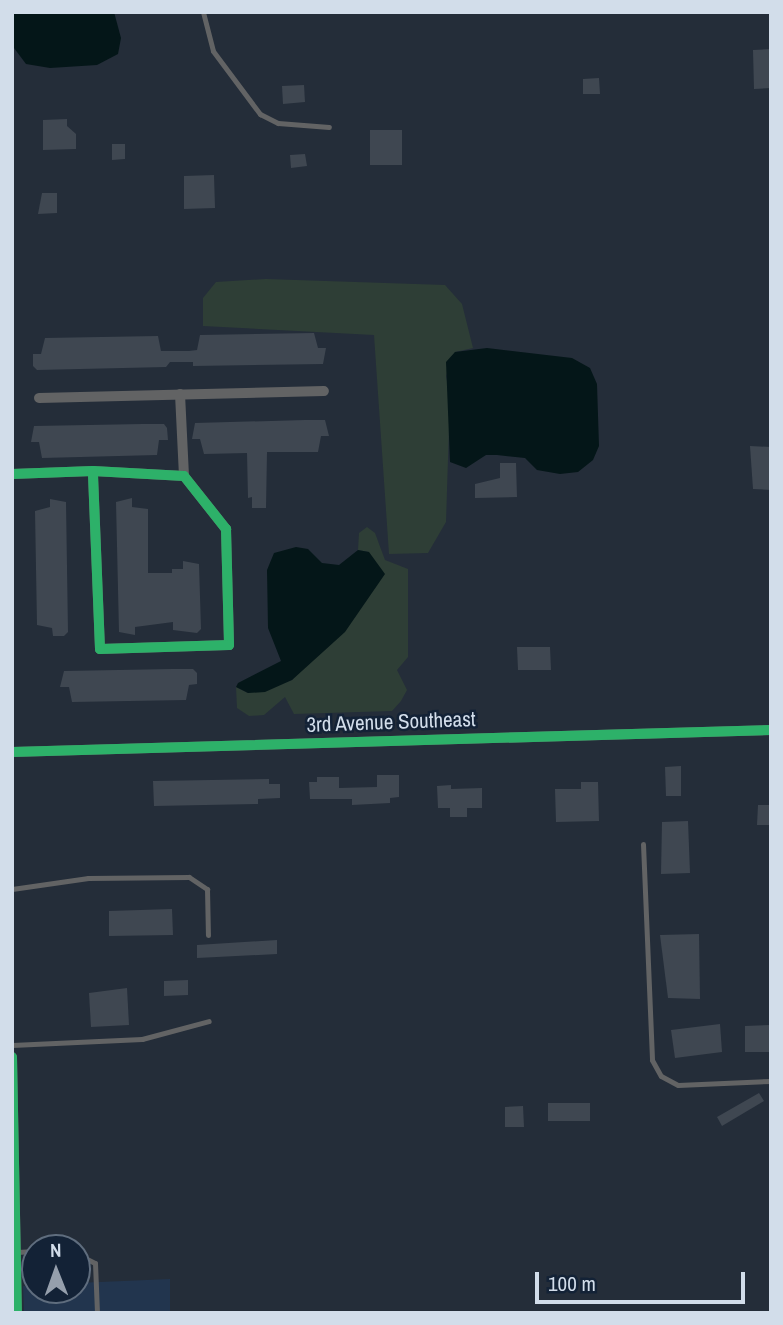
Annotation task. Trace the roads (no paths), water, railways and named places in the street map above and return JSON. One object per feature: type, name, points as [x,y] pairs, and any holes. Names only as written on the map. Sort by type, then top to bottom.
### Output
[{"type":"street","points":[[39,398],[324,391]]},
{"type":"street","points":[[93,471],[100,649],[229,645],[226,529],[184,476],[180,394]]},
{"type":"street","points":[[12,474],[93,471],[184,476]]},
{"type":"street","name":"3rd Avenue Southeast","points":[[12,752],[771,730]]},
{"type":"street","points":[[12,1057],[17,1313]]},
{"type":"lane","points":[[203,12],[213,51],[260,114],[278,123],[329,127]]},
{"type":"lane","points":[[643,844],[652,1060],[661,1076],[678,1084],[771,1081]]},
{"type":"lane","points":[[12,889],[88,878],[189,877],[207,889],[208,934]]},
{"type":"lane","points":[[12,1045],[133,1040],[209,1021]]},
{"type":"lane","points":[[16,1252],[21,1252]]},
{"type":"lane","points":[[91,1261],[95,1263],[97,1313]]}]
